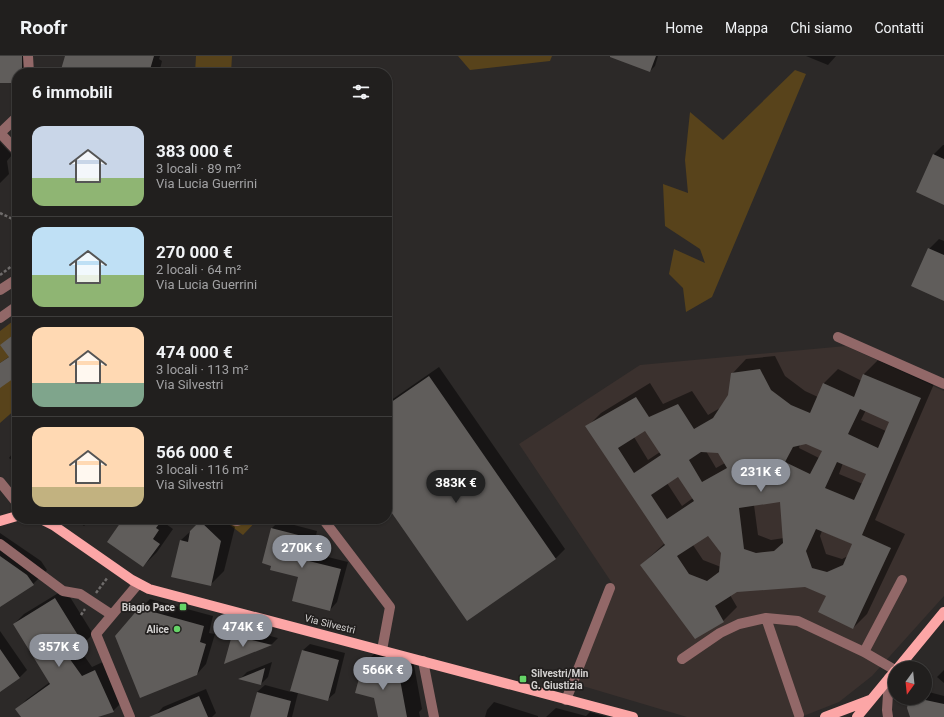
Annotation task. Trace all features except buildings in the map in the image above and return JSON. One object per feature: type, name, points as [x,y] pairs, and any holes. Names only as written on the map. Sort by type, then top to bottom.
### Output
[{"type":"main road","points":[[0,521],[12,517]]},
{"type":"main road","name":"Via Silvestri","points":[[51,524],[138,584],[149,589],[566,700]]},
{"type":"main road","points":[[904,661],[944,612]]},
{"type":"main road","points":[[857,717],[888,679]]},
{"type":"main road","points":[[566,700],[633,717]]},
{"type":"main road","points":[[825,717],[870,700]]},
{"type":"street","points":[[28,56],[29,68]]},
{"type":"street","points":[[12,122],[0,133],[12,146]]},
{"type":"street","points":[[0,290],[12,282]]},
{"type":"street","points":[[0,318],[12,310]]},
{"type":"street","points":[[838,336],[944,384]]},
{"type":"street","points":[[0,482],[12,497]]},
{"type":"street","points":[[327,524],[390,607],[382,650]]},
{"type":"street","points":[[0,544],[63,591],[80,594],[112,615]]},
{"type":"street","points":[[864,652],[902,580]]},
{"type":"street","points":[[130,717],[96,634],[138,584]]},
{"type":"street","points":[[566,700],[610,588]]},
{"type":"street","points":[[766,618],[799,715]]},
{"type":"street","points":[[682,659],[720,633],[739,624],[766,618],[798,621],[864,652],[888,669]]},
{"type":"street","points":[[423,661],[434,717]]},
{"type":"street","points":[[888,704],[888,717]]},
{"type":"path","points":[[0,213],[12,219]]},
{"type":"path","points":[[0,275],[12,266]]},
{"type":"shaded area","points":[[196,56],[232,56],[231,68],[195,68]]},
{"type":"shaded area","points":[[458,56],[552,56],[550,61],[470,70]]},
{"type":"shaded area","points":[[795,70],[806,74],[712,297],[686,312],[683,288],[669,274],[674,249],[705,263],[700,249],[665,226],[663,184],[688,193],[685,160],[690,112],[723,140]]},
{"type":"shaded area","points":[[12,322],[12,412],[0,423],[0,331]]},
{"type":"shaded area","points":[[846,346],[944,391],[944,596],[872,676],[839,702],[801,717],[687,717],[576,684],[614,586],[519,444],[640,365]]},
{"type":"shaded area","points":[[229,524],[253,524],[243,535]]},
{"type":"place","name":"Biagio Pace","points":[[183,607]]},
{"type":"place","name":"Alice","points":[[177,629]]},
{"type":"place","name":"Silvestri/Min G. Giustizia","points":[[523,679]]}]
